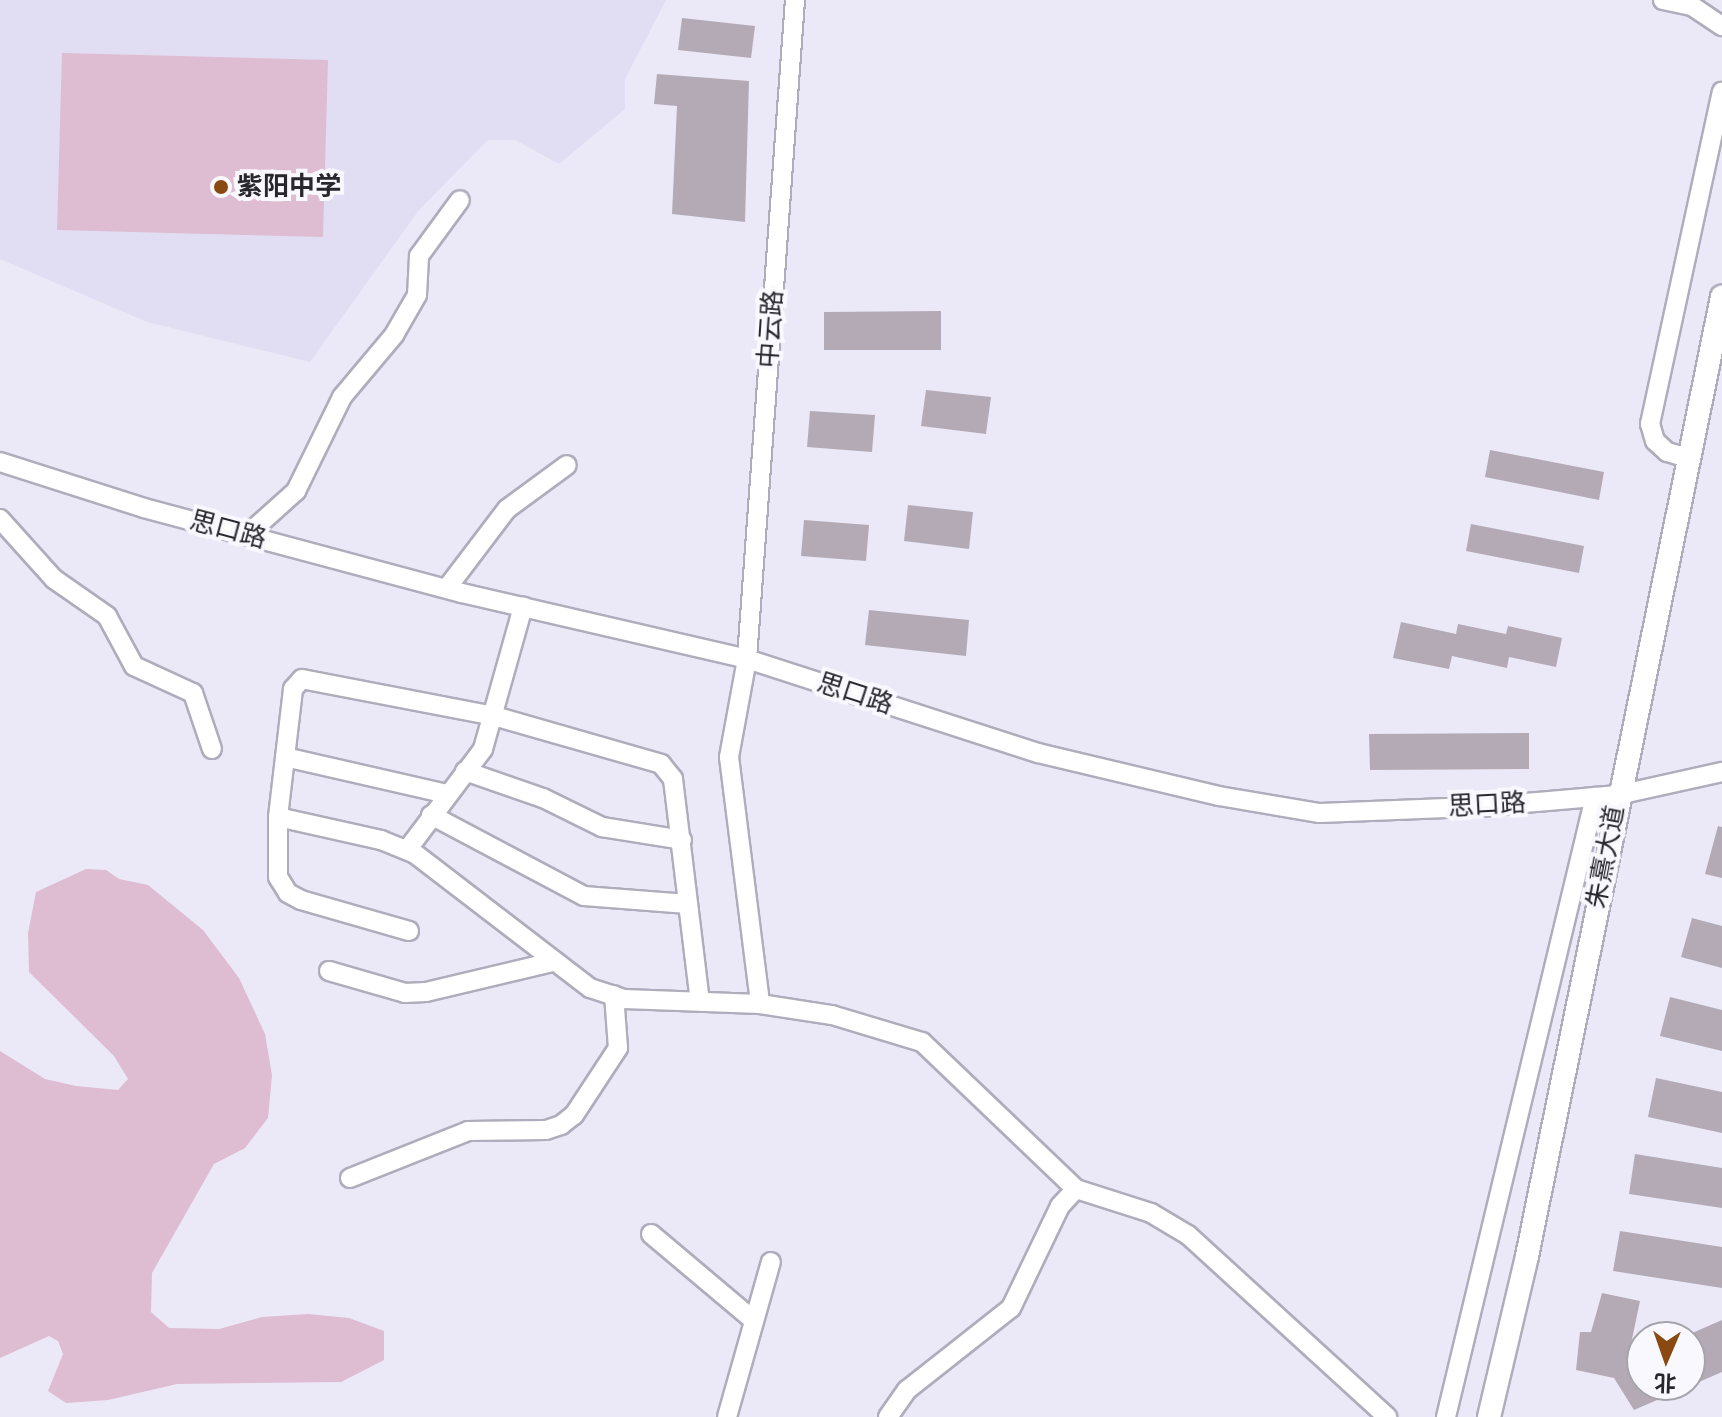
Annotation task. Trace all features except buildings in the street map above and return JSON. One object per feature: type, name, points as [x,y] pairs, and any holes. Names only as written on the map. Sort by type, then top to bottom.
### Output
[{"type":"main road","name":"朱熹大道","points":[[1489,1417],[1527,1256],[1606,796],[1688,458],[1722,297]]},
{"type":"street","name":"中云路","points":[[760,1004],[729,757],[747,659],[795,0]]},
{"type":"street","points":[[1663,0],[1692,6],[1722,26]]},
{"type":"street","points":[[1688,458],[1667,452],[1655,441],[1650,424],[1722,92]]},
{"type":"street","points":[[247,535],[296,491],[342,397],[394,335],[417,295],[419,256],[460,200]]},
{"type":"street","name":"思口路","points":[[0,462],[247,535],[447,588],[747,659],[1038,753],[1248,801],[1320,813],[1606,796],[1722,772]]},
{"type":"street","points":[[447,588],[507,509],[567,465]]},
{"type":"street","points":[[0,519],[54,579],[107,616],[134,666],[193,693],[212,749]]},
{"type":"street","points":[[407,850],[446,794],[483,749],[523,607]]},
{"type":"street","points":[[409,931],[288,893],[278,877],[278,817],[293,689],[302,679],[494,716],[661,764],[673,779],[700,1001]]},
{"type":"street","points":[[285,757],[446,794]]},
{"type":"street","points":[[465,771],[543,798],[602,827],[682,840]]},
{"type":"street","points":[[1446,1417],[1606,796]]},
{"type":"street","points":[[431,815],[584,896],[688,904]]},
{"type":"street","points":[[278,817],[407,850],[590,988],[614,995],[760,1004],[832,1015],[922,1042],[1076,1189],[1151,1213],[1188,1235],[1387,1417]]},
{"type":"street","points":[[329,971],[405,993],[426,992],[553,962]]},
{"type":"street","points":[[350,1178],[468,1131],[546,1130],[561,1125],[574,1115],[618,1048],[614,995]]},
{"type":"street","points":[[888,1417],[907,1390],[1011,1308],[1060,1206],[1076,1189]]},
{"type":"street","points":[[651,1234],[753,1320]]},
{"type":"street","points":[[727,1417],[771,1262]]},
{"type":"shaded area","name":"紫阳中学","points":[[0,0],[666,0],[625,79],[625,109],[559,164],[515,140],[488,140],[419,210],[310,362],[147,322],[0,259]]},
{"type":"shaded area","points":[[62,53],[328,60],[323,237],[57,230]]},
{"type":"shaded area","points":[[86,869],[106,870],[119,879],[148,885],[203,930],[239,978],[265,1034],[272,1075],[268,1118],[245,1148],[214,1164],[152,1273],[151,1312],[169,1328],[219,1329],[262,1317],[308,1314],[349,1318],[384,1331],[384,1360],[341,1382],[177,1384],[108,1400],[66,1403],[48,1391],[63,1354],[58,1341],[49,1336],[0,1358],[0,1051],[45,1079],[76,1086],[118,1090],[128,1079],[114,1056],[29,972],[28,933],[36,892]]},
{"type":"place","name":"紫阳中学","points":[[221,187]]}]
